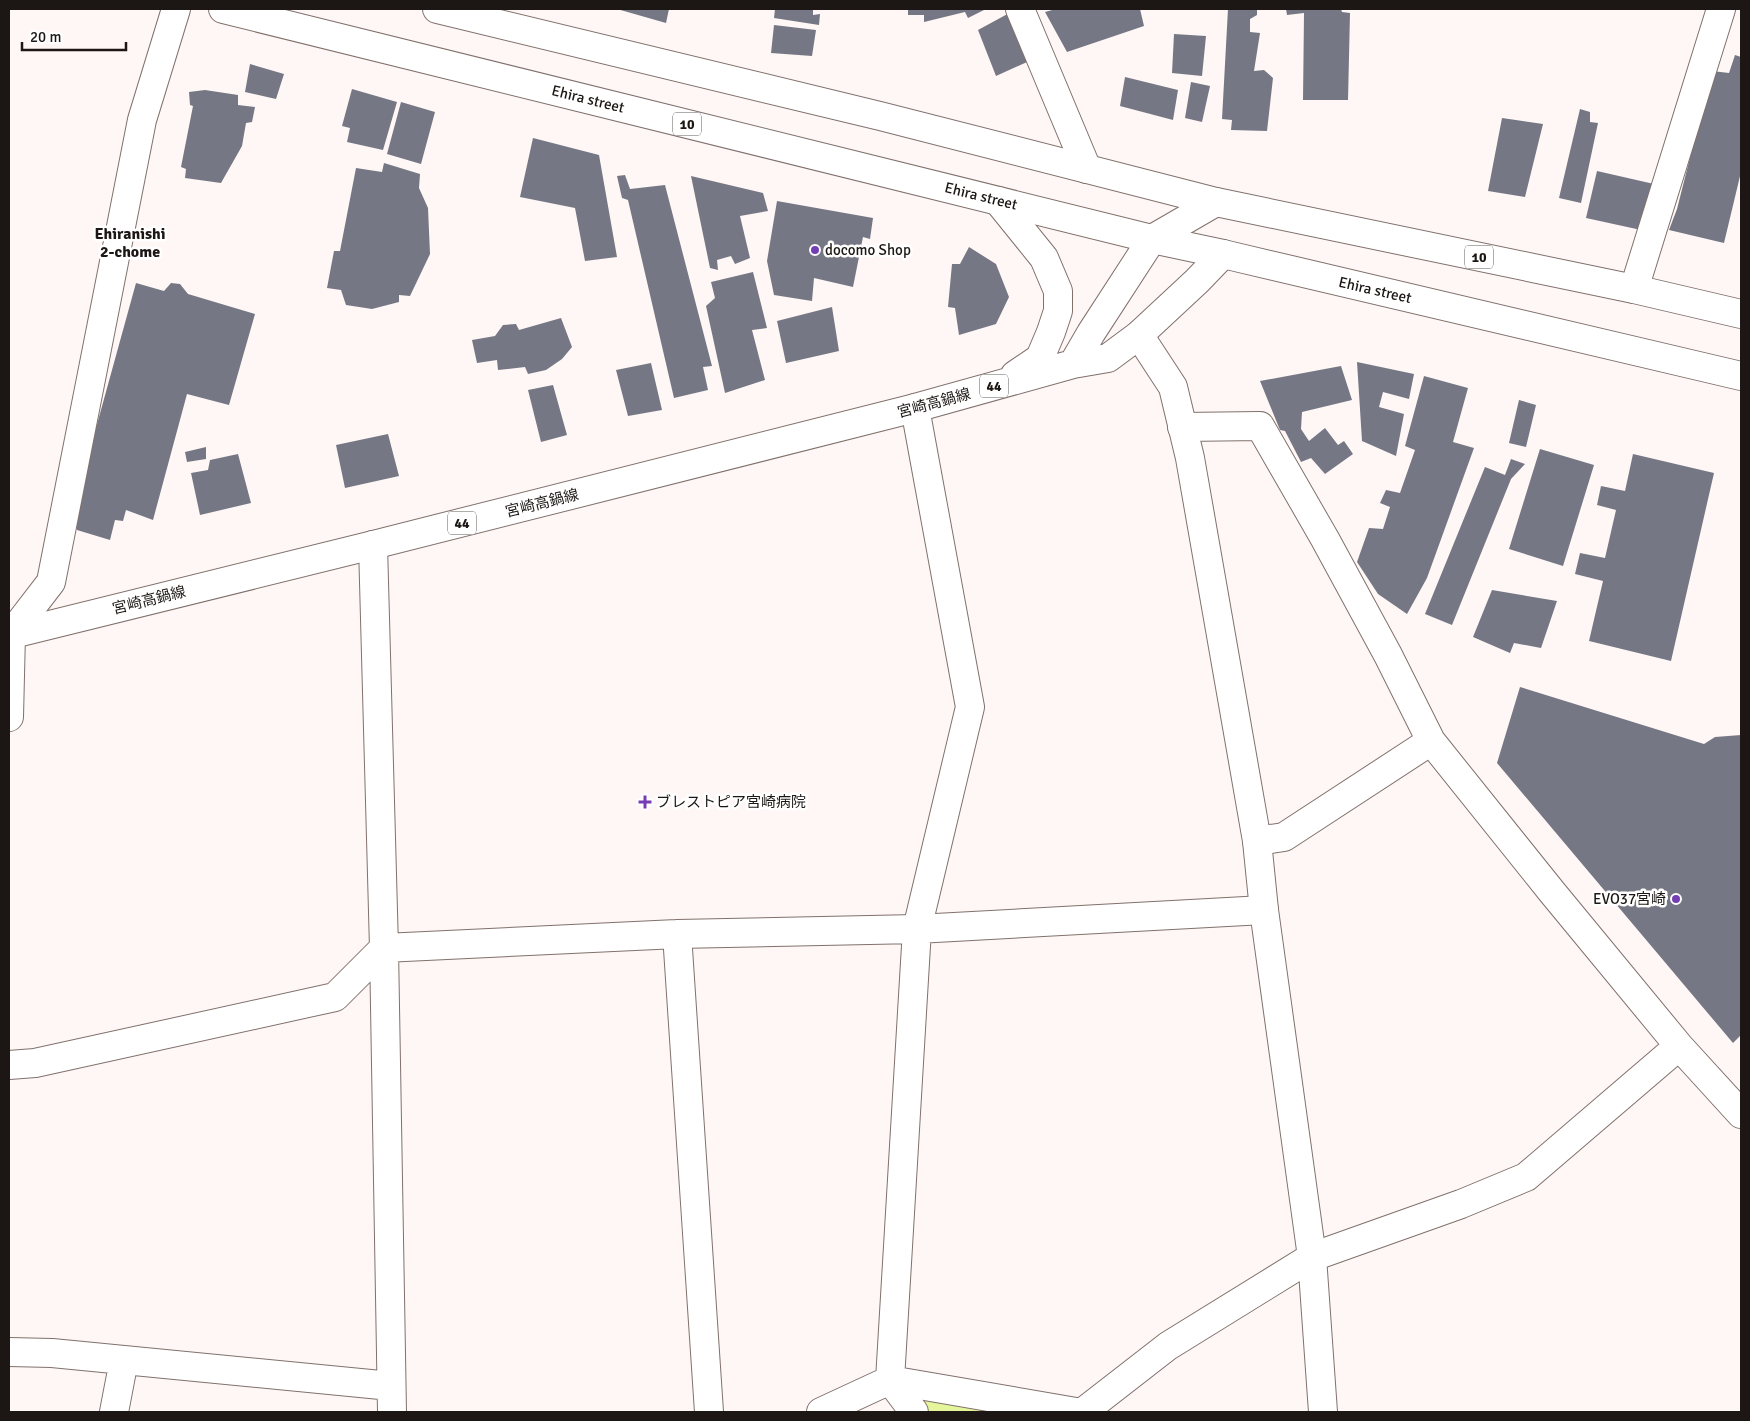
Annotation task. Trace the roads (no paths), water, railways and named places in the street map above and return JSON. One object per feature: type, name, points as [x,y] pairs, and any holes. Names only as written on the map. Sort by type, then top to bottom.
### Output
[{"type":"main road","points":[[9,717],[10,634],[51,582],[142,120],[176,9]]},
{"type":"main road","name":"Ehira street","points":[[223,9],[1152,239],[1741,376]]},
{"type":"main road","name":"10","points":[[436,9],[880,116],[1216,202],[1634,289],[1741,314]]},
{"type":"main road","points":[[1020,9],[1087,169]]},
{"type":"main road","points":[[1634,289],[1721,9]]},
{"type":"main road","points":[[998,201],[1040,253],[1058,291],[1058,311],[1040,358],[1004,383]]},
{"type":"main road","points":[[1073,364],[1152,239],[1216,202]]},
{"type":"main road","name":"宮崎高鍋線","points":[[10,634],[374,545],[915,408],[1073,364],[1108,358],[1139,335],[1197,282],[1223,254]]},
{"type":"main road","points":[[1139,335],[1173,387],[1190,458],[1257,841],[1264,910],[1312,1257],[1323,1412]]},
{"type":"main road","points":[[914,1412],[890,1380],[917,929],[970,707],[915,408]]},
{"type":"main road","points":[[1182,427],[1260,426],[1325,539],[1388,655],[1431,741],[1679,1046],[1741,1114]]},
{"type":"main road","points":[[9,1352],[52,1353],[124,1360],[391,1399],[384,948],[374,545]]},
{"type":"main road","points":[[1257,841],[1284,837],[1431,741]]},
{"type":"main road","points":[[9,1065],[35,1062],[336,997],[384,948],[677,934],[917,929],[1264,910]]},
{"type":"main road","points":[[677,934],[709,1412]]},
{"type":"main road","points":[[1083,1412],[1168,1346],[1312,1257],[1461,1204],[1526,1177],[1679,1046]]},
{"type":"main road","points":[[114,1412],[124,1360]]},
{"type":"main road","points":[[821,1412],[890,1380],[1076,1412]]},
{"type":"place","name":"docomo Shop","points":[[815,250]]},
{"type":"place","name":"ブレストピア宮崎病院","points":[[645,802]]},
{"type":"place","name":"EVO37宮崎","points":[[1676,899]]},
{"type":"district","name":"Ehiranishi 2-chome","points":[[130,243]]}]
